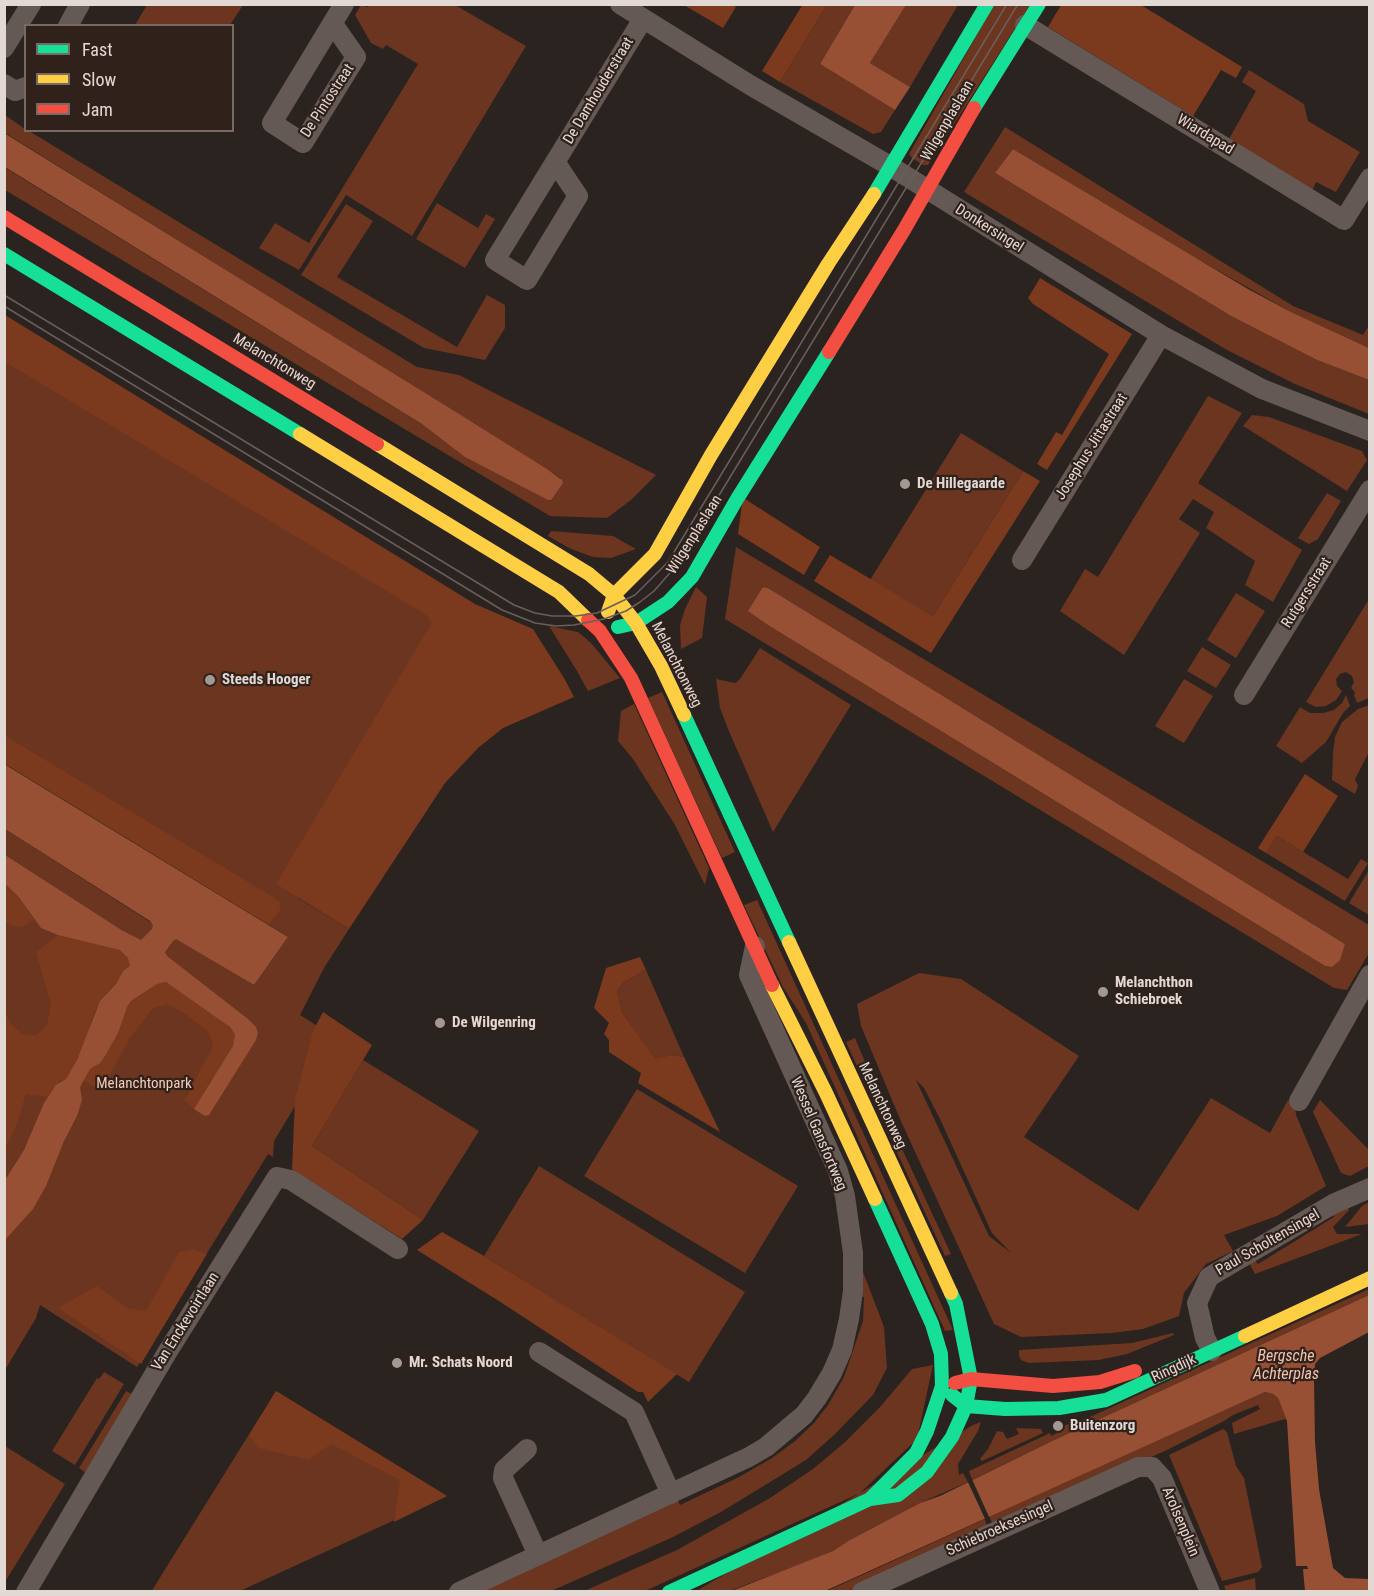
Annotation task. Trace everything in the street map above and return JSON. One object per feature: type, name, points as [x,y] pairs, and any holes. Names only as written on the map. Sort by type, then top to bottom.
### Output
[{"type":"street","points":[[4,48],[32,4]]},
{"type":"street","points":[[69,24],[80,4]]},
{"type":"street","name":"De Pintostraat","points":[[333,24],[356,57],[303,143],[272,123],[344,4]]},
{"type":"street","name":"Donkersingel","points":[[620,4],[750,85],[890,166],[1161,335],[1262,389],[1370,431]]},
{"type":"street","name":"Wilgenplaslaan","points":[[600,631],[614,595],[655,554],[711,455],[890,166],[987,4]]},
{"type":"street","name":"Wilgenplaslaan","points":[[600,631],[636,623],[668,602],[692,577],[737,499],[844,329],[1039,4]]},
{"type":"street","name":"De Damhouderstraat","points":[[556,163],[578,196],[527,280],[495,260],[643,19]]},
{"type":"street","name":"Wiardapad","points":[[1025,25],[1344,220],[1370,178]]},
{"type":"street","points":[[4,84],[15,91],[24,88]]},
{"type":"street","name":"Melanchtonweg","points":[[4,217],[589,574],[614,595],[636,623],[661,666],[956,1304],[971,1379]]},
{"type":"street","points":[[4,254],[559,592],[600,631],[631,678],[932,1324],[941,1354],[942,1386],[927,1431],[916,1453],[870,1499]]},
{"type":"street","name":"Josephus Jittastraat","points":[[1022,560],[1161,335]]},
{"type":"street","name":"Rutgersstraat","points":[[1244,694],[1370,490]]},
{"type":"street","name":"Wessel Gansfortweg","points":[[459,1592],[749,1457],[775,1440],[804,1415],[818,1398],[832,1373],[842,1350],[852,1291],[852,1253],[845,1196],[837,1171],[749,975],[755,946]]},
{"type":"street","points":[[1299,1101],[1370,975]]},
{"type":"street","name":"Van Enckevoirtlaan","points":[[26,1592],[168,1351],[277,1177],[291,1180],[398,1249]]},
{"type":"street","name":"Paul Scholtensingel","points":[[1207,1341],[1197,1303],[1209,1277],[1333,1204],[1370,1188]]},
{"type":"street","name":"Ringdijk","points":[[966,1406],[1059,1408],[1106,1400],[1207,1341],[1370,1278]]},
{"type":"street","points":[[539,1352],[634,1412],[670,1494]]},
{"type":"street","name":"Ringdijk","points":[[942,1386],[971,1379],[1053,1386],[1100,1382],[1131,1373],[1152,1363]]},
{"type":"street","points":[[669,1592],[870,1499],[898,1495],[927,1472],[951,1437],[966,1406],[971,1379]]},
{"type":"street","points":[[942,1386],[966,1406]]},
{"type":"street","points":[[527,1449],[504,1470],[504,1478],[538,1555]]},
{"type":"street","name":"Schiebroeksesingel","points":[[862,1592],[1138,1467]]},
{"type":"street","name":"Arolsenplein","points":[[1138,1467],[1152,1467],[1162,1478],[1210,1592]]},
{"type":"green space","points":[[147,4],[243,5],[231,24],[136,24]]},
{"type":"green space","points":[[361,5],[368,7],[369,5],[455,5],[526,46],[412,236],[346,195],[299,270],[259,248],[275,223],[309,243],[418,64],[386,45],[383,49],[371,43],[355,15]]},
{"type":"green space","points":[[827,5],[855,5],[820,64],[895,110],[881,132],[873,134],[780,82]]},
{"type":"green space","points":[[906,5],[958,5],[910,87],[870,63]]},
{"type":"green space","points":[[994,5],[1030,5],[928,165],[923,165],[909,154]]},
{"type":"green space","points":[[1249,70],[1304,104],[1308,121],[1360,152],[1336,192],[1316,182],[1312,191],[1229,139],[1256,91],[1242,82]]},
{"type":"green space","points":[[5,115],[24,129],[24,132],[31,132],[417,367],[459,375],[656,475],[631,500],[607,518],[550,516],[5,190],[4,167],[422,424],[562,479],[5,133]]},
{"type":"green space","points":[[1005,127],[1293,306],[1363,335],[1369,325],[1369,348],[1291,312],[1171,244],[1013,149],[995,173],[1231,316],[1317,360],[1369,380],[1369,414],[1295,384],[1227,350],[964,192]]},
{"type":"green space","points":[[437,203],[478,228],[486,214],[495,219],[465,268],[416,239]]},
{"type":"green space","points":[[346,204],[373,221],[337,277],[457,347],[487,295],[505,305],[505,328],[485,360],[424,348],[301,275]]},
{"type":"green space","name":"Melanchtonpark","points":[[5,332],[454,608],[298,898],[349,929],[324,968],[300,1015],[336,1038],[274,1141],[273,1157],[268,1154],[137,1367],[40,1305],[36,1318],[5,1370],[5,829],[254,985],[288,937],[269,925],[275,917],[5,752]]},
{"type":"green space","points":[[1208,396],[1242,413],[1198,483],[1302,550],[1273,602],[1245,585],[1255,561],[1206,528],[1214,512],[1193,499],[1179,519],[1200,533],[1124,655],[1060,611],[1085,569],[1098,577]]},
{"type":"green space","points":[[1252,415],[1269,417],[1362,451],[1367,460],[1347,491],[1243,426]]},
{"type":"green space","points":[[961,433],[1023,471],[933,616],[870,580]]},
{"type":"green space","points":[[1327,493],[1341,501],[1318,539],[1309,544],[1298,538]]},
{"type":"green space","points":[[551,531],[613,536],[636,549],[611,558],[593,557],[571,549],[548,536]]},
{"type":"green space","points":[[736,547],[1369,925],[1369,953],[1347,990],[1334,988],[725,619]],"holes":[[[762,587],[768,588],[1345,944],[1332,967],[1325,966],[771,627]]]},
{"type":"green space","points":[[696,587],[707,597],[702,638],[681,649],[680,625]]},
{"type":"green space","points":[[1236,593],[1265,611],[1236,658],[1207,640]]},
{"type":"green space","points":[[1369,599],[1369,698],[1357,703],[1355,692],[1351,688],[1354,682],[1352,676],[1346,672],[1340,674],[1336,679],[1337,686],[1342,691],[1336,700],[1326,706],[1316,707],[1306,702]]},
{"type":"green space","points":[[549,626],[578,632],[591,643],[620,678],[588,691]]},
{"type":"green space","points":[[1202,647],[1231,665],[1216,688],[1187,671]]},
{"type":"green space","points":[[760,648],[851,705],[773,832],[720,708],[716,679],[735,683]]},
{"type":"green space","points":[[1184,679],[1213,696],[1184,743],[1155,726]]},
{"type":"green space","points":[[662,692],[735,852],[722,858],[648,698]]},
{"type":"green space","points":[[1346,695],[1350,706],[1343,713],[1326,742],[1302,763],[1276,746],[1300,707],[1310,713],[1323,713],[1334,710],[1342,703]]},
{"type":"green space","points":[[634,704],[709,868],[705,885],[675,825],[633,759],[618,741],[621,711]]},
{"type":"green space","points":[[1369,705],[1369,752],[1355,779],[1358,786],[1355,794],[1332,780],[1335,737],[1342,722],[1358,709]]},
{"type":"green space","points":[[1277,836],[1348,879],[1361,859],[1368,863],[1345,901],[1266,853]]},
{"type":"green space","points":[[1369,870],[1369,915],[1349,903]]},
{"type":"green space","points":[[757,900],[953,1330],[945,1331],[806,1023],[783,987],[744,905]]},
{"type":"green space","points":[[646,970],[684,1057],[672,1055],[655,1060],[622,1012],[617,991],[623,983]]},
{"type":"green space","points":[[919,973],[961,979],[1079,1056],[1024,1137],[1138,1211],[1211,1098],[1270,1133],[1288,1100],[1295,1105],[1296,1115],[1326,1186],[1277,1216],[1224,1235],[1233,1251],[1206,1264],[1184,1293],[1179,1316],[1143,1329],[1112,1333],[1021,1337],[994,1324],[900,1119],[861,1026],[857,1004]],"holes":[[[916,1080],[924,1088],[992,1233],[1011,1253],[989,1236]]]},
{"type":"green space","points":[[855,1038],[897,1138],[951,1254],[945,1256],[846,1042]]},
{"type":"green space","points":[[363,1060],[479,1131],[423,1220],[312,1146]]},
{"type":"green space","points":[[637,1089],[798,1186],[745,1273],[584,1176]]},
{"type":"green space","points":[[1320,1100],[1369,1150],[1369,1166],[1350,1176],[1341,1173],[1313,1112]]},
{"type":"green space","points":[[539,1166],[745,1292],[689,1382],[484,1256]]},
{"type":"green space","points":[[1369,1202],[1369,1224],[1345,1227],[1362,1206]]},
{"type":"green space","points":[[1347,1205],[1349,1210],[1333,1227],[1337,1234],[1362,1234],[1255,1274],[1248,1261],[1253,1258],[1258,1264],[1334,1217],[1332,1212]]},
{"type":"green space","points":[[863,1272],[884,1327],[887,1368],[873,1395],[806,1460],[721,1512],[671,1538],[551,1591],[472,1592],[677,1498],[680,1505],[739,1477],[772,1458],[795,1441],[814,1423],[828,1405],[844,1377],[863,1321],[864,1297],[857,1296]]},
{"type":"green space","points":[[1369,1289],[1369,1295],[972,1480],[969,1471],[1050,1433],[1051,1436],[1061,1431],[1060,1427],[1090,1417]]},
{"type":"green space","points":[[1173,1333],[1174,1335],[1127,1354],[1099,1360],[1029,1363],[1021,1360],[1019,1356],[1019,1350],[1132,1343]]},
{"type":"green space","points":[[933,1365],[917,1439],[860,1493],[645,1591],[582,1592],[677,1550],[770,1498],[813,1469],[844,1443],[881,1406],[912,1369]]},
{"type":"green space","points":[[104,1372],[124,1384],[75,1465],[52,1451],[97,1378],[99,1379]]},
{"type":"green space","points":[[126,1391],[134,1395],[86,1473],[79,1468]]},
{"type":"green space","points":[[276,1391],[447,1496],[240,1591],[151,1592]]},
{"type":"green space","points":[[1265,1392],[1278,1398],[1287,1421],[1285,1419],[1234,1434],[1232,1423],[1260,1409],[1258,1405],[1233,1415],[1167,1450],[994,1526],[991,1521],[989,1516]]},
{"type":"green space","points":[[981,1422],[958,1464],[959,1475],[963,1473],[968,1482],[920,1503],[833,1551],[812,1560],[729,1591],[695,1592],[973,1425]]},
{"type":"green space","points":[[1016,1428],[1041,1429],[1043,1433],[982,1461],[980,1459],[997,1431],[1003,1432],[1007,1439],[1019,1434]]},
{"type":"green space","points":[[1223,1429],[1227,1432],[1236,1466],[1244,1478],[1262,1567],[1258,1572],[1222,1581],[1169,1455]]},
{"type":"green space","points":[[5,1446],[65,1484],[5,1582]]},
{"type":"green space","points":[[985,1519],[988,1529],[848,1591],[825,1592]]},
{"type":"green space","points":[[1255,1578],[1256,1591],[1226,1591],[1224,1586]]},
{"type":"shaded area","points":[[803,4],[827,5],[780,82],[762,71]]},
{"type":"shaded area","points":[[684,5],[731,5],[736,7],[723,28]]},
{"type":"shaded area","points":[[1061,5],[1141,5],[1242,67],[1236,78],[1221,70],[1193,116],[1048,27]]},
{"type":"shaded area","points":[[1040,278],[1132,334],[1047,470],[1037,464],[1056,432],[1062,435],[1109,354],[1033,304],[1028,298]]},
{"type":"shaded area","points":[[5,315],[475,604],[533,629],[564,678],[574,697],[503,728],[478,748],[445,783],[349,929],[276,884],[431,624],[430,619],[5,362]]},
{"type":"shaded area","points":[[1023,471],[1040,481],[931,653],[814,581],[830,555],[933,616]]},
{"type":"shaded area","points":[[745,499],[820,547],[804,575],[738,534],[742,504]]},
{"type":"shaded area","points":[[4,735],[273,897],[280,902],[279,912],[269,925],[5,764]]},
{"type":"shaded area","points":[[1305,774],[1338,796],[1303,852],[1277,836],[1266,853],[1258,848]]},
{"type":"shaded area","points":[[4,884],[18,896],[34,920],[22,927],[11,926],[5,920]]},
{"type":"shaded area","points":[[58,935],[120,950],[128,958],[130,966],[124,970],[94,1012],[88,1035],[66,1079],[60,1081],[47,1097],[26,1094],[16,1126],[5,1148],[4,1011],[11,1024],[23,1034],[35,1036],[47,1025],[51,1005],[36,952]]},
{"type":"shaded area","points":[[640,957],[646,970],[623,983],[617,991],[622,1012],[655,1059],[672,1055],[684,1057],[720,1132],[638,1083],[641,1073],[609,1052],[609,1040],[604,1034],[609,1023],[594,1008],[606,968]]},
{"type":"shaded area","points":[[166,982],[223,1020],[235,1035],[233,1046],[194,1109],[185,1100],[213,1046],[209,1032],[167,1004],[152,1009],[130,1038],[101,1091],[83,1080],[90,1069],[105,1056],[129,1003],[157,984]]},
{"type":"shaded area","points":[[323,1012],[372,1045],[312,1146],[423,1220],[402,1239],[292,1169],[295,1099],[313,1031]]},
{"type":"shaded area","points":[[442,1232],[677,1374],[648,1402],[643,1392],[638,1392],[417,1250]]},
{"type":"shaded area","points":[[193,1249],[207,1254],[141,1364],[58,1308],[97,1286],[128,1308],[146,1311],[179,1252]]},
{"type":"shaded area","points":[[276,1391],[447,1496],[394,1522],[400,1480],[331,1444],[309,1460],[258,1448],[249,1435]]},
{"type":"water","points":[[855,5],[906,5],[870,63],[910,87],[895,110],[820,64]]},
{"type":"water","points":[[4,133],[547,469],[563,483],[551,500],[548,500],[465,457],[422,424],[5,167]]},
{"type":"water","points":[[1013,149],[1248,289],[1291,312],[1369,348],[1369,380],[1317,360],[1231,316],[995,173]]},
{"type":"water","points":[[763,587],[1345,944],[1340,960],[1332,967],[1325,966],[771,627],[748,611]]},
{"type":"water","points":[[4,764],[288,937],[254,985],[176,939],[173,941],[165,952],[167,956],[248,1019],[256,1027],[258,1033],[256,1040],[209,1115],[205,1116],[194,1109],[233,1046],[235,1035],[230,1027],[166,982],[157,984],[131,1001],[118,1033],[105,1056],[100,1063],[90,1069],[80,1087],[82,1100],[77,1116],[46,1186],[33,1209],[5,1240],[5,1180],[24,1150],[44,1103],[56,1085],[66,1079],[77,1060],[100,1001],[116,984],[124,970],[130,966],[128,958],[120,950],[58,935],[41,928],[18,896],[5,884],[5,855],[123,931],[141,940],[153,925],[5,829]]},
{"type":"water","name":"Bergsche Achterplas","points":[[1369,1295],[1369,1332],[1320,1358],[1315,1364],[1314,1379],[1315,1442],[1319,1489],[1333,1568],[1345,1578],[1369,1579],[1369,1591],[1305,1591],[1303,1569],[1308,1569],[1307,1566],[1296,1566],[1287,1421],[1278,1398],[1265,1392],[825,1591],[729,1592],[833,1551],[920,1503],[940,1496],[1052,1441]]},
{"type":"pier","points":[[971,1477],[990,1519],[986,1521],[967,1480]]},
{"type":"tram line","points":[[4,295],[514,605],[535,613],[552,616],[597,613],[635,595],[668,562],[1007,4]]},
{"type":"tram line","points":[[4,306],[502,610],[535,623],[556,626],[604,619],[626,611],[640,602],[654,591],[676,566],[1018,4]]},
{"type":"traffic: fast","points":[[874,194],[987,4]]},
{"type":"traffic: fast","points":[[974,108],[1039,4]]},
{"type":"traffic: fast","points":[[4,254],[300,434]]},
{"type":"traffic: fast","points":[[618,627],[636,623],[668,602],[692,577],[737,499],[829,352]]},
{"type":"traffic: fast","points":[[684,715],[789,942]]},
{"type":"traffic: fast","points":[[870,1499],[916,1453],[927,1431],[942,1386],[941,1354],[932,1324],[875,1199]]},
{"type":"traffic: fast","points":[[669,1592],[870,1499],[898,1495],[927,1472],[952,1437],[966,1406],[971,1379],[956,1304],[951,1293]]},
{"type":"traffic: fast","points":[[952,1395],[966,1406],[1005,1409],[1059,1408],[1106,1400],[1245,1336]]},
{"type":"traffic: slow","points":[[608,612],[614,595],[655,554],[711,455],[828,264],[874,194]]},
{"type":"traffic: slow","points":[[300,434],[559,592],[588,620]]},
{"type":"traffic: slow","points":[[377,444],[589,574],[614,595],[636,623],[661,666],[684,715]]},
{"type":"traffic: slow","points":[[789,942],[951,1293]]},
{"type":"traffic: slow","points":[[772,985],[826,1093],[875,1199]]},
{"type":"traffic: slow","points":[[1245,1336],[1370,1278]]},
{"type":"traffic: jam","points":[[829,352],[904,230],[974,108]]},
{"type":"traffic: jam","points":[[4,217],[377,444]]},
{"type":"traffic: jam","points":[[588,620],[600,631],[631,678],[772,985]]},
{"type":"traffic: jam","points":[[955,1383],[971,1379],[1053,1386],[1100,1382],[1135,1371]]},
{"type":"place","name":"De Hillegaarde","points":[[905,484]]},
{"type":"place","name":"Steeds Hooger","points":[[210,680]]},
{"type":"place","name":"Melanchthon Schiebroek","points":[[1103,992]]},
{"type":"place","name":"De Wilgenring","points":[[440,1023]]},
{"type":"place","name":"Mr. Schats Noord","points":[[397,1363]]},
{"type":"place","name":"Buitenzorg","points":[[1058,1426]]}]
